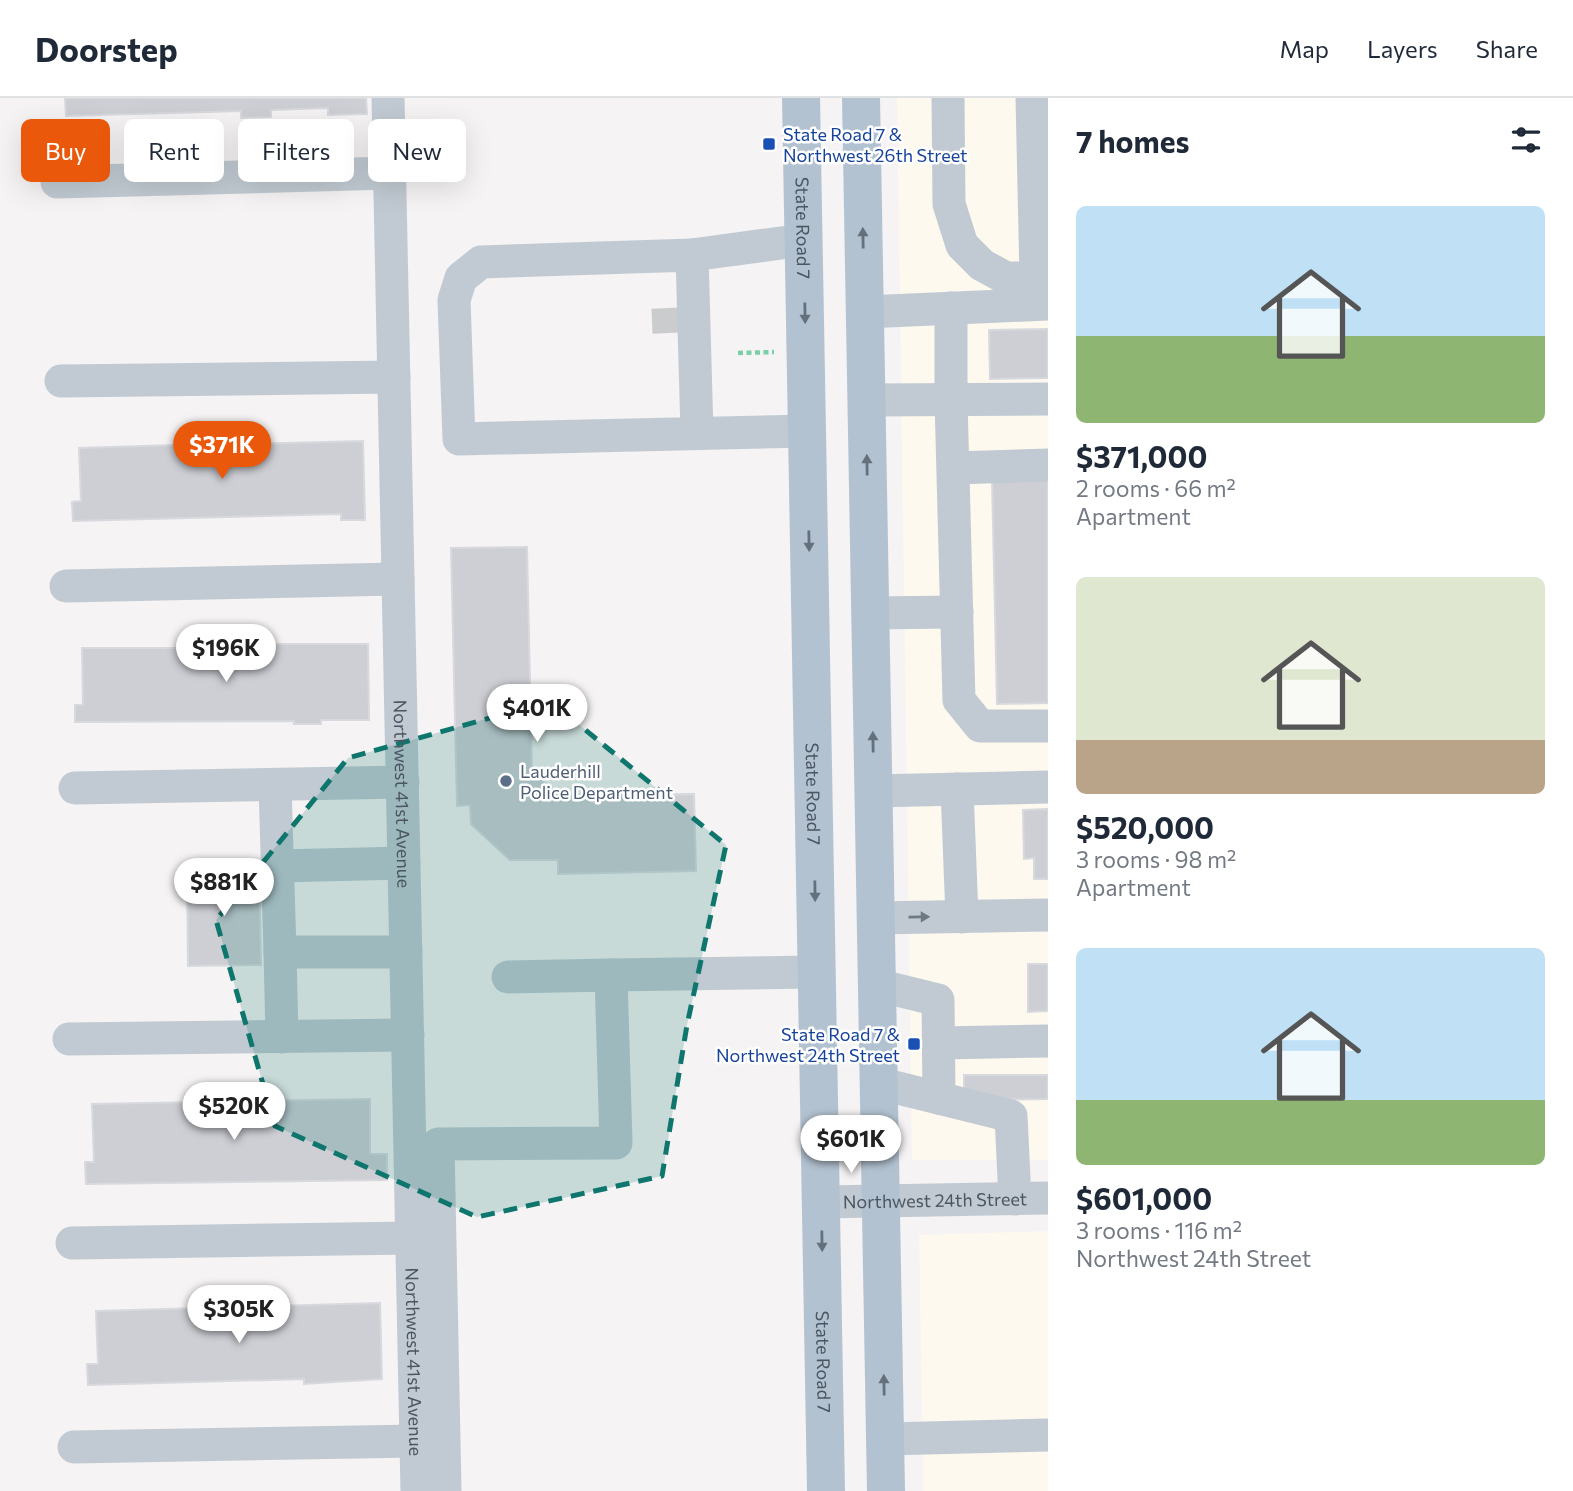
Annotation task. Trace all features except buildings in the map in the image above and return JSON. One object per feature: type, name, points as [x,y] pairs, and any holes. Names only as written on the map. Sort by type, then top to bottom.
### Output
[{"type":"main road","name":"State Road 7","points":[[801,98],[826,1491]]},
{"type":"main road","points":[[861,98],[886,1491]]},
{"type":"street","name":"Northwest 41st Avenue","points":[[388,98],[389,119]]},
{"type":"street","points":[[947,98],[949,204],[962,245],[982,265],[1006,278],[1044,287]]},
{"type":"street","points":[[1032,98],[1044,287]]},
{"type":"street","points":[[110,181],[368,174]]},
{"type":"street","name":"Northwest 41st Avenue","points":[[390,182],[417,1491]]},
{"type":"street","points":[[803,240],[692,268],[481,262],[461,278],[454,300],[459,439],[807,431]]},
{"type":"street","points":[[692,268],[679,284],[668,321],[681,356],[695,359]]},
{"type":"street","points":[[692,268],[697,433]]},
{"type":"street","points":[[865,312],[951,308],[1044,287]]},
{"type":"street","points":[[951,308],[959,700],[980,726],[1048,726]]},
{"type":"street","points":[[61,382],[394,377]]},
{"type":"street","points":[[866,400],[1048,399]]},
{"type":"street","points":[[954,468],[1048,465]]},
{"type":"street","points":[[66,586],[398,579]]},
{"type":"street","points":[[870,613],[957,612]]},
{"type":"street","points":[[75,788],[402,782]]},
{"type":"street","points":[[275,785],[282,1037]]},
{"type":"street","points":[[873,791],[1048,787]]},
{"type":"street","points":[[957,789],[962,917]]},
{"type":"street","points":[[278,866],[404,863]]},
{"type":"street","points":[[875,918],[1048,915]]},
{"type":"street","points":[[281,952],[406,952]]},
{"type":"street","points":[[508,977],[817,972]]},
{"type":"street","points":[[445,1491],[438,1144],[616,1143],[611,975]]},
{"type":"street","points":[[877,985],[938,1000],[939,1098]]},
{"type":"street","points":[[69,1039],[408,1035]]},
{"type":"street","points":[[939,1043],[1048,1041]]},
{"type":"street","points":[[878,1083],[1011,1116],[1015,1199]]},
{"type":"street","name":"Northwest 24th Street","points":[[821,1202],[1048,1198]]},
{"type":"street","points":[[72,1243],[412,1238]]},
{"type":"street","points":[[885,1439],[1048,1435]]},
{"type":"street","points":[[74,1447],[416,1441]]},
{"type":"path","points":[[738,353],[779,352]]},
{"type":"highlighted area","points":[[550,701],[726,845],[687,1025],[662,1176],[477,1217],[275,1126],[216,920],[348,758]]},
{"type":"shaded area","points":[[897,98],[1048,98],[1048,1160],[912,1160]]},
{"type":"shaded area","points":[[1048,1231],[1048,1491],[923,1491],[919,1235]]},
{"type":"tunnel","points":[[668,308],[669,333]]},
{"type":"place","name":"State Road 7 & Northwest 26th Street","points":[[769,144]]},
{"type":"place","name":"Lauderhill Police Department","points":[[506,781]]},
{"type":"place","name":"State Road 7 & Northwest 24th Street","points":[[914,1044]]}]
